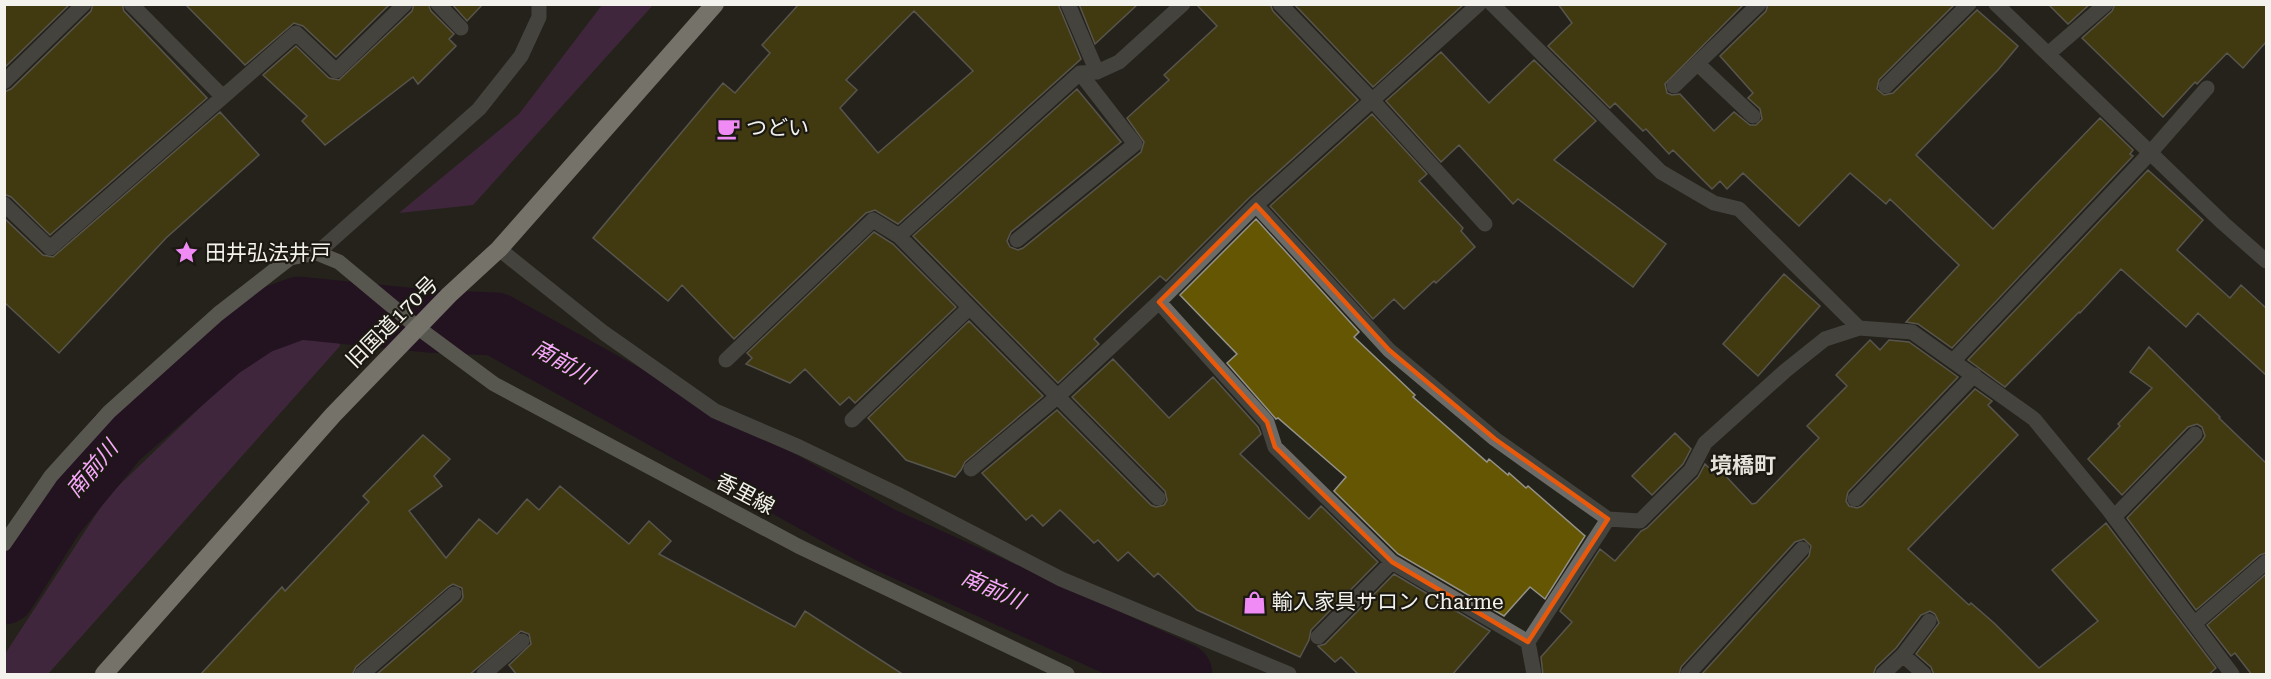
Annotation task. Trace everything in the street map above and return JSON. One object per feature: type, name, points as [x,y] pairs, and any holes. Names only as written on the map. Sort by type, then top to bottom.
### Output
[{"type":"highway","name":"旧国道170号","points":[[104,675],[333,415],[449,295],[499,249],[715,4]]},
{"type":"street","points":[[4,82],[84,4]]},
{"type":"street","points":[[131,4],[223,97]]},
{"type":"street","points":[[4,204],[50,248],[297,33],[336,71],[405,4]]},
{"type":"street","points":[[438,4],[461,28]]},
{"type":"street","points":[[4,544],[51,476],[109,412],[218,314],[290,258],[317,253],[479,109],[521,56],[539,17],[539,4]]},
{"type":"street","points":[[1068,4],[1097,72]]},
{"type":"street","points":[[899,236],[1080,73],[1097,72],[1119,62],[1183,4]]},
{"type":"street","points":[[1280,4],[1372,100],[1485,224]]},
{"type":"street","points":[[971,469],[1057,397],[1159,302],[1256,205],[1479,4]]},
{"type":"street","points":[[1492,4],[1661,172],[1714,203],[1739,209],[1859,328]]},
{"type":"street","points":[[1674,86],[1760,4]]},
{"type":"street","points":[[1886,86],[1969,4]]},
{"type":"street","points":[[1996,4],[2266,261]]},
{"type":"street","points":[[2048,54],[2106,4]]},
{"type":"street","points":[[1698,63],[1753,116]]},
{"type":"street","points":[[1017,240],[1135,144],[1080,73]]},
{"type":"street","points":[[1954,360],[2150,153],[2207,88]]},
{"type":"street","points":[[1256,205],[1389,350],[1495,439],[1608,519],[1640,521],[1691,470],[1705,443],[1785,371],[1825,339],[1859,328],[1912,332],[2034,418],[2114,516],[2232,675]]},
{"type":"street","points":[[726,360],[873,220],[899,236],[1158,498]]},
{"type":"street","points":[[499,249],[604,333],[715,411],[799,447],[897,494],[1062,579],[1289,675]]},
{"type":"street","name":"香里線","points":[[317,253],[339,262],[417,327],[494,384],[798,546],[1067,675]]},
{"type":"street","points":[[1159,302],[1267,422],[1275,447],[1392,562],[1528,642]]},
{"type":"street","points":[[852,420],[969,308]]},
{"type":"street","points":[[1855,499],[1974,375]]},
{"type":"street","points":[[2114,516],[2194,434]]},
{"type":"street","points":[[1534,675],[1528,642],[1608,519]]},
{"type":"street","points":[[1688,675],[1802,549]]},
{"type":"street","points":[[1318,637],[1392,562]]},
{"type":"street","points":[[2195,623],[2266,562]]},
{"type":"street","points":[[362,675],[454,594]]},
{"type":"street","points":[[1883,675],[1903,655],[1929,621]]},
{"type":"street","points":[[484,675],[522,641]]},
{"type":"street","points":[[1903,655],[1924,675]]},
{"type":"highlighted area","points":[[1256,205],[1389,350],[1495,439],[1608,519],[1528,642],[1392,562],[1275,447],[1267,422],[1159,302]]},
{"type":"shaded area","points":[[602,5],[653,5],[473,205],[399,213],[519,114]]},
{"type":"shaded area","points":[[338,331],[340,346],[48,674],[5,674],[5,654],[108,496],[235,374],[280,343],[309,332]]},
{"type":"building","points":[[4,4],[70,4],[4,68]]},
{"type":"building","points":[[93,4],[122,4],[124,11],[207,98],[50,235],[11,197],[4,194],[4,92],[11,89],[91,11]]},
{"type":"building","points":[[185,4],[390,4],[336,57],[303,26],[294,23],[245,65]]},
{"type":"building","points":[[414,4],[428,4],[431,11],[454,34],[449,39],[456,46],[418,84],[413,77],[325,145],[302,121],[307,116],[263,75],[296,46],[329,78],[339,80],[412,11]]},
{"type":"building","points":[[452,4],[483,4],[467,21]]},
{"type":"building","points":[[799,4],[1058,4],[1081,59],[898,224],[875,210],[866,213],[734,339],[682,285],[668,301],[593,238],[723,83],[735,93],[770,53],[762,45]],"holes":[[[914,11],[973,71],[878,153],[840,108],[857,90],[846,80]]]},
{"type":"building","points":[[1079,4],[1138,4],[1095,44]]},
{"type":"building","points":[[1196,4],[1270,4],[1273,11],[1358,100],[1249,198],[1166,281],[1160,276],[1126,308],[1094,339],[1099,344],[1058,383],[913,236],[1077,89],[1121,142],[1011,232],[1007,241],[1010,247],[1018,250],[1023,248],[1141,152],[1144,142],[1127,118],[1169,80],[1164,75],[1217,26]]},
{"type":"building","points":[[1294,4],[1464,4],[1373,87]]},
{"type":"building","points":[[1558,4],[1744,4],[1665,84],[1667,93],[1680,94],[1714,131],[1734,112],[1750,125],[1756,125],[1762,119],[1760,109],[1748,98],[1753,93],[1720,56],[1766,11],[1768,4],[1955,4],[1879,80],[1877,89],[1884,95],[1893,93],[1977,10],[2018,46],[1916,155],[1993,229],[2100,118],[2133,150],[2130,154],[2133,156],[1952,348],[1918,324],[1906,322],[1959,265],[1890,199],[1886,204],[1850,173],[1799,226],[1743,173],[1727,189],[1720,181],[1712,189],[1673,150],[1669,154],[1646,129],[1643,131],[1615,103],[1610,108],[1548,46],[1572,23]]},
{"type":"building","points":[[2048,4],[2090,4],[2068,24]]},
{"type":"building","points":[[2115,4],[2266,4],[2266,42],[2243,68],[2227,53],[2197,84],[2195,82],[2163,117],[2082,38],[2112,11]]},
{"type":"building","points":[[1441,52],[1489,103],[1534,60],[1596,121],[1554,160],[1666,244],[1633,287],[1518,199],[1513,204],[1459,145],[1441,162],[1386,101]]},
{"type":"building","points":[[220,112],[259,155],[166,238],[59,353],[4,302],[4,218],[43,255],[53,257]]},
{"type":"building","points":[[1372,114],[1427,174],[1419,181],[1463,228],[1461,231],[1475,247],[1404,309],[1394,299],[1373,319],[1270,206]]},
{"type":"building","points":[[2148,170],[2203,220],[2177,250],[2230,298],[2241,285],[2266,308],[2266,375],[2198,313],[2186,327],[2121,269],[2005,387],[1968,360]]},
{"type":"building","points":[[1256,219],[1359,332],[1354,337],[1415,395],[1413,397],[1487,462],[1489,459],[1526,488],[1528,486],[1585,536],[1545,599],[1530,587],[1504,616],[1398,554],[1334,491],[1346,477],[1278,418],[1276,419],[1227,363],[1237,354],[1180,295]]},
{"type":"building","points":[[874,232],[893,244],[956,307],[855,403],[849,397],[840,405],[805,369],[790,383],[746,364],[752,358],[747,353]]},
{"type":"building","points":[[1784,274],[1820,306],[1758,376],[1723,344]]},
{"type":"building","points":[[969,321],[1043,396],[965,462],[955,477],[906,460],[868,418]]},
{"type":"building","points":[[1870,340],[1880,350],[1889,340],[1909,342],[1958,377],[1848,492],[1846,501],[1849,506],[1857,508],[1862,506],[1975,389],[1992,401],[1988,405],[2018,435],[1908,549],[1969,605],[1971,603],[1994,623],[2039,668],[2098,621],[2052,570],[2106,523],[2216,668],[2208,675],[1934,675],[1931,667],[1916,654],[1939,623],[1935,614],[1930,611],[1921,615],[1896,648],[1876,667],[1873,675],[1701,675],[1809,556],[1811,546],[1804,539],[1795,542],[1681,667],[1679,675],[1543,675],[1541,657],[1572,622],[1560,611],[1600,549],[1615,561],[1641,531],[1647,528],[1698,477],[1705,464],[1716,475],[1721,471],[1752,504],[1756,503],[1819,438],[1807,426],[1847,386],[1836,375]]},
{"type":"building","points":[[2149,347],[2266,463],[2266,553],[2260,555],[2196,610],[2127,518],[2202,441],[2205,436],[2202,427],[2197,424],[2188,427],[2122,495],[2088,459],[2152,388],[2130,372]]},
{"type":"building","points":[[1113,359],[1169,418],[1213,377],[1258,427],[1261,434],[1240,454],[1309,519],[1321,506],[1378,562],[1311,630],[1309,640],[1300,657],[1197,610],[1158,573],[1154,577],[1128,552],[1118,561],[1098,540],[1094,543],[1060,510],[1043,526],[1032,515],[1026,520],[982,473],[1057,410],[1151,505],[1156,507],[1164,505],[1167,500],[1165,491],[1072,397]]},
{"type":"building","points":[[1675,433],[1691,449],[1683,464],[1652,495],[1632,476]]},
{"type":"building","points":[[423,435],[450,459],[434,476],[442,486],[409,511],[446,558],[479,519],[497,534],[527,499],[539,510],[560,486],[629,544],[649,521],[671,541],[659,554],[795,627],[805,611],[904,675],[517,675],[509,665],[531,644],[529,634],[521,631],[469,675],[376,675],[461,601],[462,588],[453,584],[356,667],[352,675],[200,675],[282,587],[285,591],[369,502],[363,496]]},
{"type":"building","points":[[1394,574],[1490,631],[1452,675],[1359,675],[1341,657],[1335,662],[1318,646],[1325,644]]},
{"type":"building","points":[[2266,574],[2266,675],[2252,675],[2235,653],[2231,656],[2207,625]]},
{"type":"waterway","name":"南前川","points":[[4,593],[53,516],[117,438],[220,348],[258,323],[299,308],[427,321],[496,324],[881,538],[1181,674]]},
{"type":"place","name":"つどい","points":[[728,128]]},
{"type":"place","name":"田井弘法井戸","points":[[187,253]]},
{"type":"place","name":"輸入家具サロン Charme","points":[[1254,602]]},
{"type":"district","name":"境橋町","points":[[1743,465]]}]
